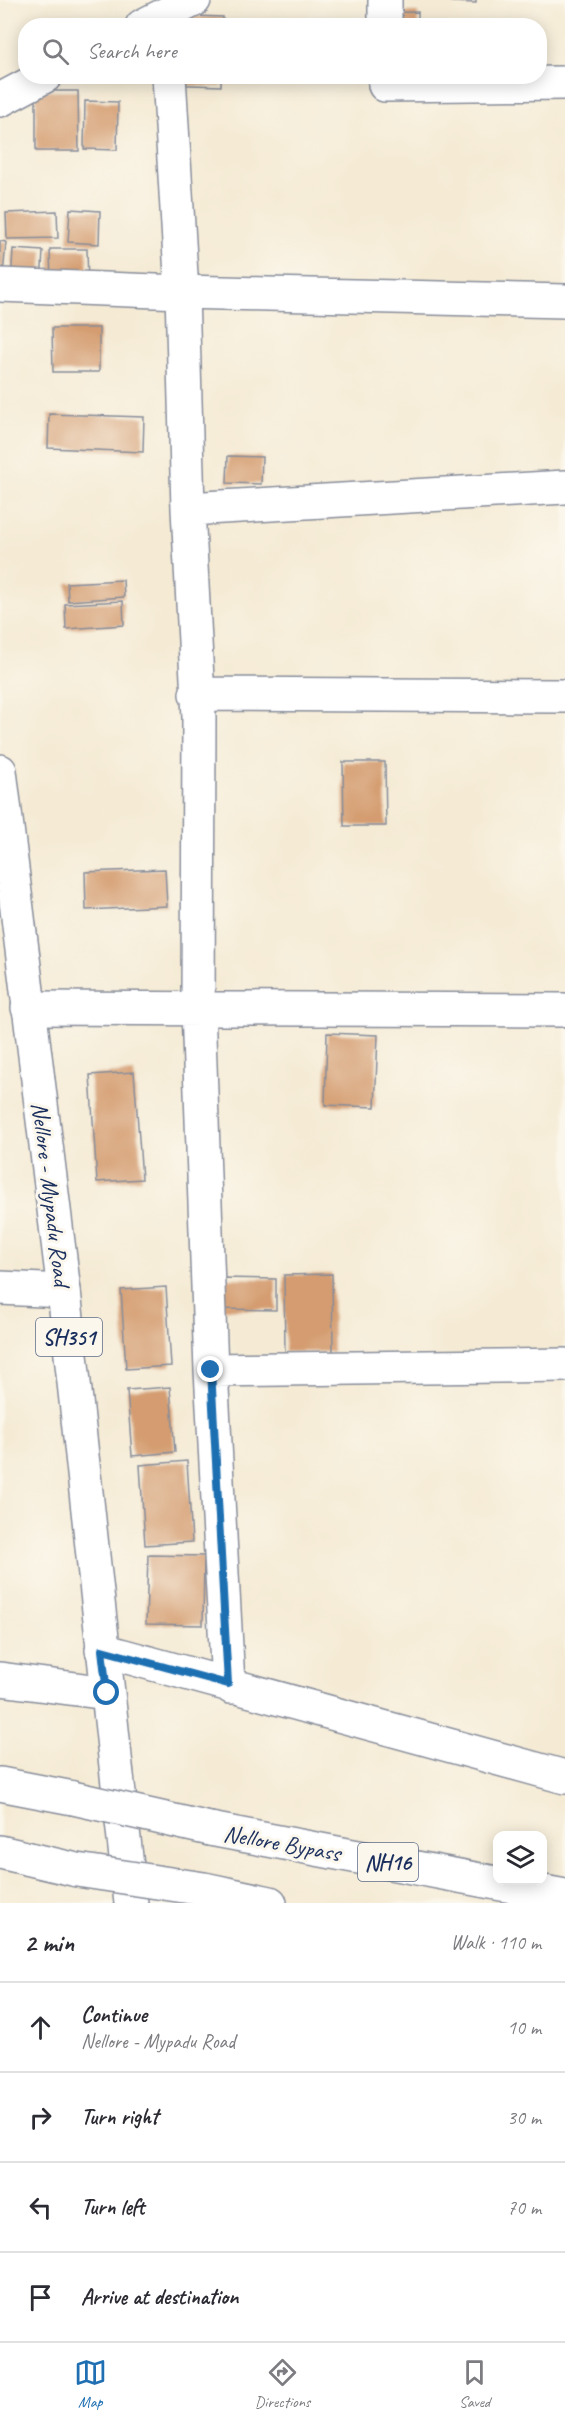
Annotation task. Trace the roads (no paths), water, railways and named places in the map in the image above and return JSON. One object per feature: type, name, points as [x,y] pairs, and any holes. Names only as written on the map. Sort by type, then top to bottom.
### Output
[{"type":"main road","points":[[385,0],[385,18]]},
{"type":"main road","points":[[547,83],[565,83]]},
{"type":"main road","points":[[0,100],[30,84]]},
{"type":"main road","points":[[169,84],[182,292],[188,509],[199,717],[198,1009],[211,1370],[229,1686]]},
{"type":"main road","points":[[385,84],[475,84]]},
{"type":"main road","points":[[0,285],[182,292],[565,301]]},
{"type":"main road","points":[[188,509],[565,487]]},
{"type":"main road","points":[[196,694],[565,696]]},
{"type":"main road","name":"Nellore - Mypadu Road","points":[[0,771],[64,1291],[131,1903]]},
{"type":"main road","points":[[28,1008],[565,1010]]},
{"type":"main road","points":[[0,1288],[64,1291]]},
{"type":"main road","points":[[211,1370],[565,1365]]},
{"type":"main road","points":[[102,1650],[565,1777]]},
{"type":"main road","points":[[0,1679],[107,1693]]},
{"type":"main road","name":"Nellore Bypass","points":[[0,1784],[74,1798],[210,1829],[565,1896]]},
{"type":"main road","points":[[0,1852],[77,1870],[204,1889],[270,1903]]}]
